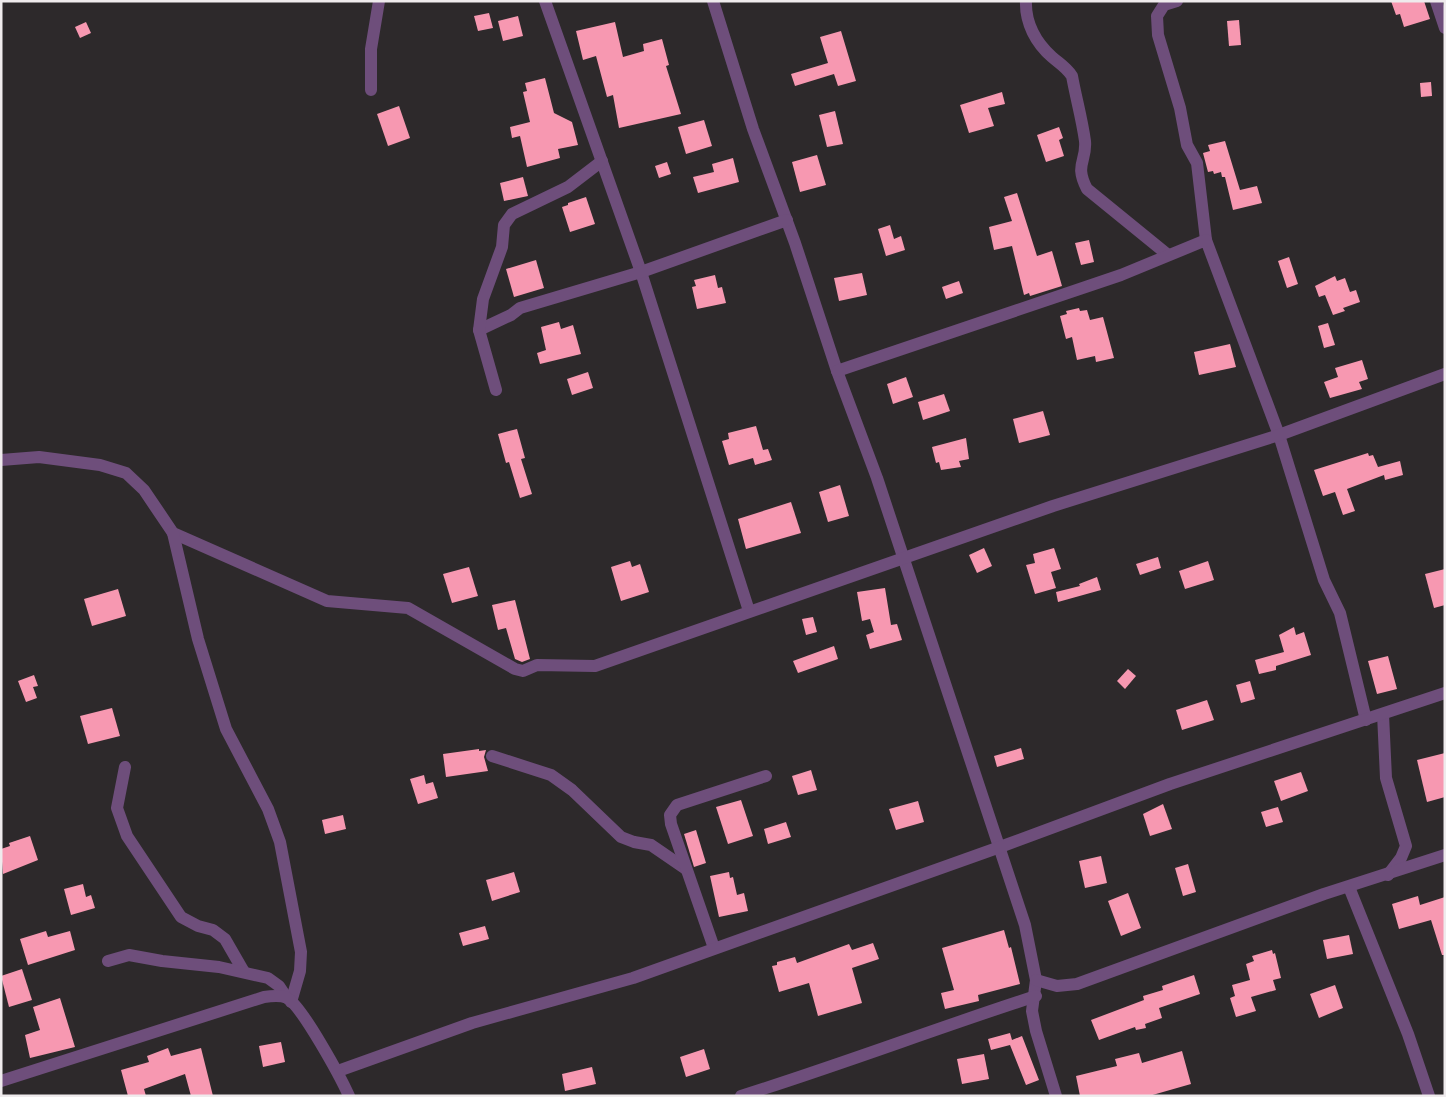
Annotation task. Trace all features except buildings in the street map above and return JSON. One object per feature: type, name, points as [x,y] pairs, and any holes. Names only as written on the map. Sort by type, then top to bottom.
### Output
[{"type":"street","points":[[371,90],[371,49],[379,1]]},
{"type":"street","points":[[545,1],[642,272],[749,611]]},
{"type":"street","points":[[713,1],[753,129],[787,220],[837,371],[877,478],[1025,925],[1036,980],[1036,996],[1032,1011],[1036,1031],[1056,1096]]},
{"type":"street","points":[[1026,1],[1028,22],[1037,40],[1053,58],[1066,67],[1072,76],[1085,144],[1080,166],[1081,178],[1087,189],[1168,255]]},
{"type":"street","points":[[1176,1],[1164,5],[1157,16],[1158,35],[1180,108],[1187,145],[1197,163],[1206,240],[1279,435],[1324,580],[1340,613],[1366,720]]},
{"type":"street","points":[[1436,1],[1445,28]]},
{"type":"street","points":[[496,390],[479,330],[484,299],[502,247],[504,225],[512,214],[568,187],[602,161]]},
{"type":"street","points":[[479,330],[511,315],[520,308],[642,272],[787,220]]},
{"type":"street","points":[[837,371],[1122,275],[1206,240]]},
{"type":"street","points":[[174,533],[327,601],[408,608],[515,669],[522,671],[537,665],[595,666],[1053,506],[1279,435],[1445,374]]},
{"type":"street","points":[[1,460],[39,457],[100,465],[126,473],[144,490],[174,533],[198,639],[226,729],[268,809],[280,842],[301,952],[300,971],[289,1000]]},
{"type":"street","points":[[338,1071],[472,1023],[633,978],[1170,784],[1445,693]]},
{"type":"street","points":[[1383,714],[1386,778],[1406,846],[1402,858],[1388,875]]},
{"type":"street","points":[[492,756],[551,776],[572,790],[621,837],[651,845],[686,869]]},
{"type":"street","points":[[124,767],[117,808],[128,836],[181,917],[198,926],[213,930],[225,939],[244,972]]},
{"type":"street","points":[[714,948],[671,824],[670,815],[677,804],[766,776]]},
{"type":"street","points":[[1036,980],[1057,986],[1077,984],[1349,886],[1388,875],[1445,855]]},
{"type":"street","points":[[1349,886],[1408,1034],[1429,1096]]},
{"type":"street","points":[[108,961],[129,955],[244,972],[268,978],[279,986],[338,1071],[349,1096]]},
{"type":"street","points":[[741,1096],[871,1054],[954,1022],[1036,996]]},
{"type":"street","points":[[1,1081],[264,997],[289,1000]]}]
